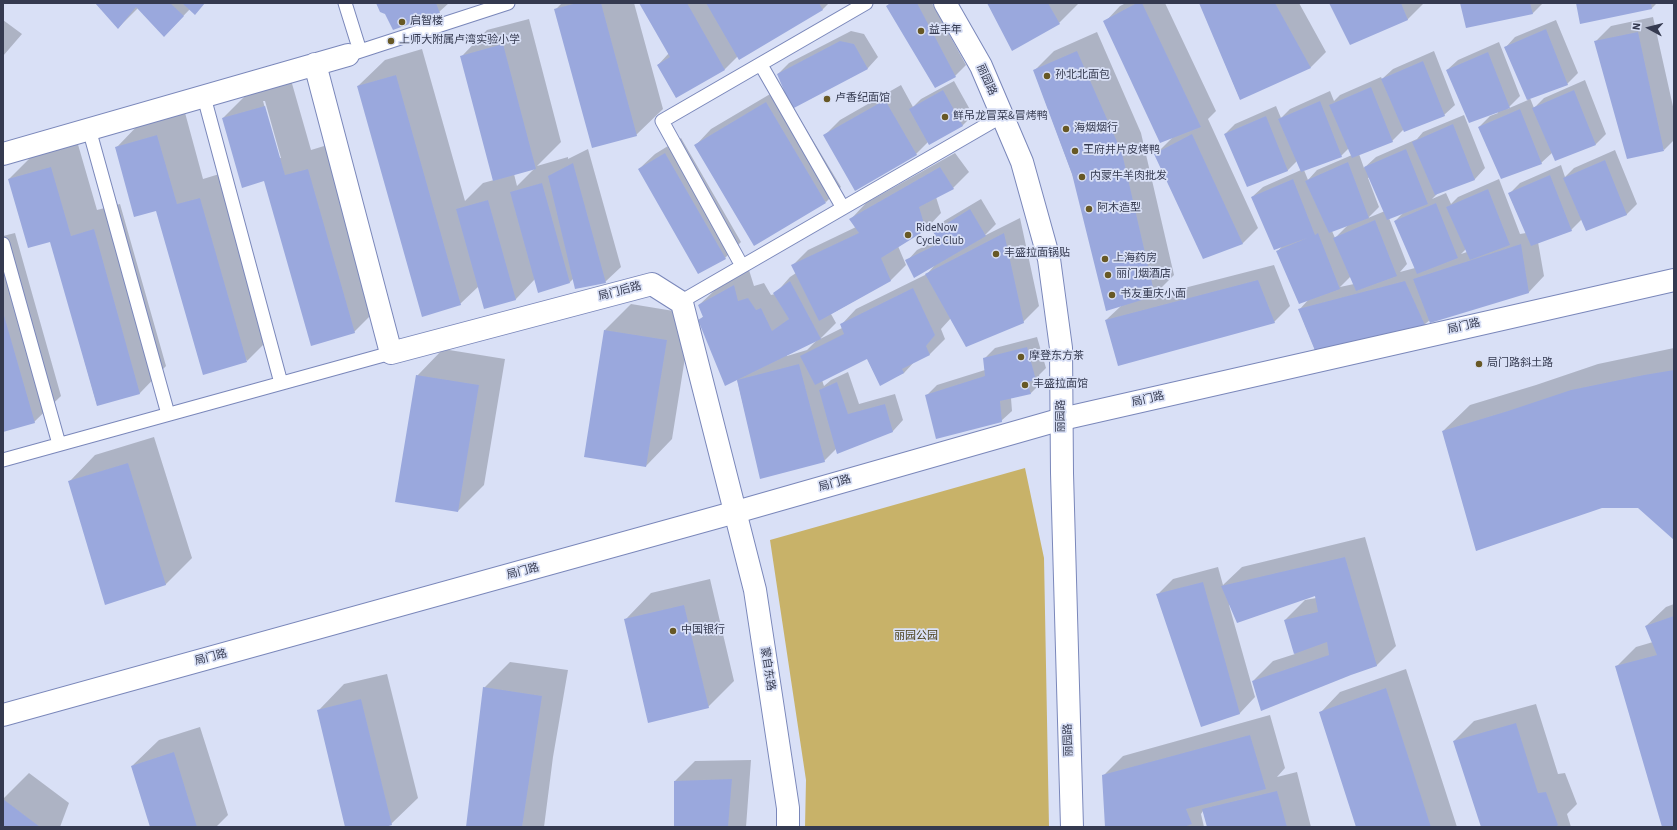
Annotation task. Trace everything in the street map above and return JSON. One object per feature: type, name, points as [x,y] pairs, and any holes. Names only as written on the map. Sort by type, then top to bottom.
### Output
[{"type":"street","name":"丽园路","points":[[945,3],[981,66],[1022,162],[1049,258],[1061,348],[1062,473],[1072,827]]},
{"type":"street","points":[[3,154],[354,53]]},
{"type":"street","points":[[315,64],[391,352]]},
{"type":"street","name":"局门路","points":[[3,716],[1062,420],[1674,280]]},
{"type":"street","name":"局门后路","points":[[391,352],[652,284],[682,303]]},
{"type":"street","points":[[682,303],[736,512]]},
{"type":"street","name":"蒙自东路","points":[[736,512],[755,590],[788,808],[788,827]]},
{"type":"lane","points":[[345,3],[354,53],[508,3]]},
{"type":"lane","points":[[742,266],[662,121],[866,3]]},
{"type":"lane","points":[[761,65],[843,208]]},
{"type":"lane","points":[[204,96],[281,383]]},
{"type":"lane","points":[[682,303],[689,297],[742,266],[1002,116]]},
{"type":"lane","points":[[89,129],[168,414]]},
{"type":"lane","points":[[3,244],[59,444]]},
{"type":"lane","points":[[3,460],[391,352]]},
{"type":"green space","name":"丽园公园","points":[[1025,468],[1044,558],[1049,827],[805,827],[806,780],[770,540]]},
{"type":"building","points":[[95,3],[170,3],[184,16],[164,37],[136,7],[118,29]]},
{"type":"building","points":[[182,3],[205,3],[195,15]]},
{"type":"building","name":"启智楼","points":[[376,3],[436,3],[440,13],[393,30],[385,14],[380,12]]},
{"type":"building","points":[[577,3],[601,3],[637,136],[592,148],[554,9]]},
{"type":"building","points":[[639,3],[687,3],[725,70],[676,98],[657,65],[670,57]]},
{"type":"building","points":[[706,3],[819,3],[823,10],[739,60]]},
{"type":"building","points":[[891,3],[917,3],[956,77],[935,88],[886,6]]},
{"type":"building","points":[[987,3],[1048,3],[1060,24],[1012,51]]},
{"type":"building","points":[[1137,3],[1142,3],[1201,127],[1160,143],[1103,21]]},
{"type":"building","points":[[1199,3],[1275,3],[1311,68],[1240,100]]},
{"type":"building","points":[[1329,3],[1401,3],[1408,20],[1350,45]]},
{"type":"building","points":[[1460,3],[1530,3],[1533,14],[1466,28]]},
{"type":"building","points":[[1576,3],[1651,3],[1652,9],[1580,24]]},
{"type":"building","points":[[1546,29],[1568,85],[1527,100],[1504,47]]},
{"type":"building","points":[[1638,32],[1664,151],[1627,159],[1594,41]]},
{"type":"building","points":[[840,41],[854,44],[868,69],[792,109],[777,74]]},
{"type":"building","points":[[503,44],[536,169],[493,181],[460,56]]},
{"type":"building","points":[[1077,51],[1122,153],[1155,296],[1106,311],[1072,174],[1033,70]]},
{"type":"building","points":[[1488,52],[1510,108],[1469,123],[1446,70]]},
{"type":"building","points":[[1423,61],[1445,116],[1404,132],[1381,79]]},
{"type":"building","points":[[396,75],[461,305],[422,317],[357,86]]},
{"type":"building","points":[[1371,87],[1393,142],[1352,158],[1329,105]]},
{"type":"building","points":[[943,90],[963,126],[929,145],[909,109]]},
{"type":"building","points":[[1574,90],[1596,145],[1555,161],[1532,108]]},
{"type":"building","points":[[885,100],[917,155],[855,191],[823,135]]},
{"type":"building","points":[[1320,101],[1342,157],[1301,172],[1278,119]]},
{"type":"building","points":[[766,102],[826,203],[754,246],[694,145]]},
{"type":"building","points":[[265,106],[285,175],[308,169],[355,333],[311,346],[264,181],[242,188],[222,118]]},
{"type":"building","points":[[1520,109],[1542,164],[1501,179],[1478,127]]},
{"type":"building","points":[[1266,116],[1288,171],[1247,187],[1224,134]]},
{"type":"building","points":[[1453,124],[1475,180],[1435,195],[1412,142]]},
{"type":"building","points":[[1192,134],[1243,244],[1203,259],[1154,154]]},
{"type":"building","points":[[157,135],[177,204],[200,198],[247,362],[203,375],[156,211],[134,217],[115,147]]},
{"type":"building","points":[[1406,149],[1428,204],[1387,220],[1364,167]]},
{"type":"building","points":[[665,153],[726,259],[698,274],[638,169]]},
{"type":"building","points":[[1605,160],[1627,215],[1586,231],[1563,178]]},
{"type":"building","points":[[1348,162],[1369,218],[1329,233],[1305,181]]},
{"type":"building","points":[[573,163],[606,283],[575,289],[548,176]]},
{"type":"building","points":[[51,167],[71,236],[94,229],[140,394],[97,406],[50,242],[28,248],[8,179]]},
{"type":"building","points":[[940,167],[954,189],[919,207],[926,230],[881,258],[891,281],[819,321],[791,265],[859,233],[849,219]]},
{"type":"building","points":[[1550,175],[1572,231],[1531,246],[1508,193]]},
{"type":"building","points":[[1293,179],[1315,235],[1318,233],[1340,289],[1299,304],[1276,251],[1307,238],[1274,250],[1251,197]]},
{"type":"building","points":[[542,183],[570,283],[538,293],[510,192]]},
{"type":"building","points":[[1488,189],[1510,245],[1470,260],[1446,207]]},
{"type":"building","points":[[488,200],[516,300],[484,309],[456,209]]},
{"type":"building","points":[[1436,203],[1458,258],[1417,274],[1394,221]]},
{"type":"building","points":[[970,209],[986,236],[914,278],[905,260],[940,243],[933,232]]},
{"type":"building","points":[[1375,220],[1397,276],[1356,291],[1333,238]]},
{"type":"building","points":[[1004,233],[1024,323],[966,347],[925,274]]},
{"type":"building","points":[[1521,244],[1529,293],[1430,323],[1413,279]]},
{"type":"building","points":[[1258,280],[1275,323],[1118,366],[1105,320]]},
{"type":"building","points":[[790,281],[821,339],[725,386],[698,320],[703,317],[698,305],[734,285],[738,301],[748,298],[756,310],[761,308],[772,331],[789,319],[773,293]]},
{"type":"building","points":[[1405,281],[1425,325],[1316,353],[1298,309]]},
{"type":"building","points":[[913,288],[935,335],[926,346],[930,355],[902,369],[904,373],[880,386],[867,359],[815,385],[800,356],[844,334],[840,324]]},
{"type":"building","points":[[3,312],[35,423],[3,432]]},
{"type":"building","points":[[604,330],[667,340],[646,467],[584,457]]},
{"type":"building","points":[[1027,347],[1036,380],[1027,382],[1031,394],[1000,401],[1002,422],[936,439],[925,395],[985,376],[983,358]]},
{"type":"building","points":[[799,364],[825,462],[760,479],[737,380]]},
{"type":"building","points":[[1674,370],[1674,540],[1638,508],[1602,508],[1476,551],[1442,431],[1571,390]]},
{"type":"building","points":[[416,375],[479,385],[458,512],[395,502]]},
{"type":"building","points":[[837,382],[848,414],[885,404],[893,432],[837,454],[819,390]]},
{"type":"building","points":[[128,463],[166,585],[105,605],[68,481]]},
{"type":"building","points":[[1345,557],[1377,666],[1261,711],[1252,681],[1329,655],[1327,642],[1294,654],[1284,620],[1318,612],[1315,596],[1237,623],[1221,586]]},
{"type":"building","points":[[1203,582],[1240,714],[1201,727],[1156,594]]},
{"type":"building","points":[[684,605],[709,708],[648,723],[624,619]]},
{"type":"building","points":[[1674,616],[1674,827],[1662,827],[1615,666],[1657,655],[1645,626]]},
{"type":"building","points":[[483,687],[542,696],[522,827],[466,827]]},
{"type":"building","points":[[1386,688],[1431,827],[1356,827],[1319,712]]},
{"type":"building","points":[[361,699],[392,825],[385,827],[345,827],[317,710]]},
{"type":"building","points":[[1516,723],[1538,793],[1546,792],[1558,825],[1555,827],[1481,827],[1453,741]]},
{"type":"building","points":[[1250,735],[1266,789],[1186,809],[1192,824],[1184,827],[1105,827],[1102,775]]},
{"type":"building","points":[[174,752],[197,827],[150,827],[131,766]]},
{"type":"building","points":[[732,779],[728,827],[674,827],[674,781]]},
{"type":"building","points":[[1277,791],[1287,827],[1207,827],[1202,809]]},
{"type":"building","points":[[3,799],[40,827],[3,827]]},
{"type":"place","name":"启智楼","points":[[402,22]]},
{"type":"place","name":"益丰年","points":[[921,31]]},
{"type":"place","name":"上师大附属卢湾实验小学","points":[[391,41]]},
{"type":"place","name":"孙北北面包","points":[[1047,76]]},
{"type":"place","name":"卢香纪面馆","points":[[827,99]]},
{"type":"place","name":"鲜吊龙冒菜&冒烤鸭","points":[[945,117]]},
{"type":"place","name":"海烟烟行","points":[[1066,129]]},
{"type":"place","name":"王府井片皮烤鸭","points":[[1075,151]]},
{"type":"place","name":"内蒙牛羊肉批发","points":[[1082,177]]},
{"type":"place","name":"阿木造型","points":[[1089,209]]},
{"type":"place","name":"RideNow Cycle Club","points":[[908,235]]},
{"type":"place","name":"丰盛拉面锅贴","points":[[996,254]]},
{"type":"place","name":"上海药房","points":[[1105,259]]},
{"type":"place","name":"丽门烟酒店","points":[[1108,275]]},
{"type":"place","name":"书友重庆小面","points":[[1112,295]]},
{"type":"place","name":"摩登东方茶","points":[[1021,357]]},
{"type":"place","name":"局门路斜土路","points":[[1479,364]]},
{"type":"place","name":"丰盛拉面馆","points":[[1025,385]]},
{"type":"place","name":"中国银行","points":[[673,631]]}]
